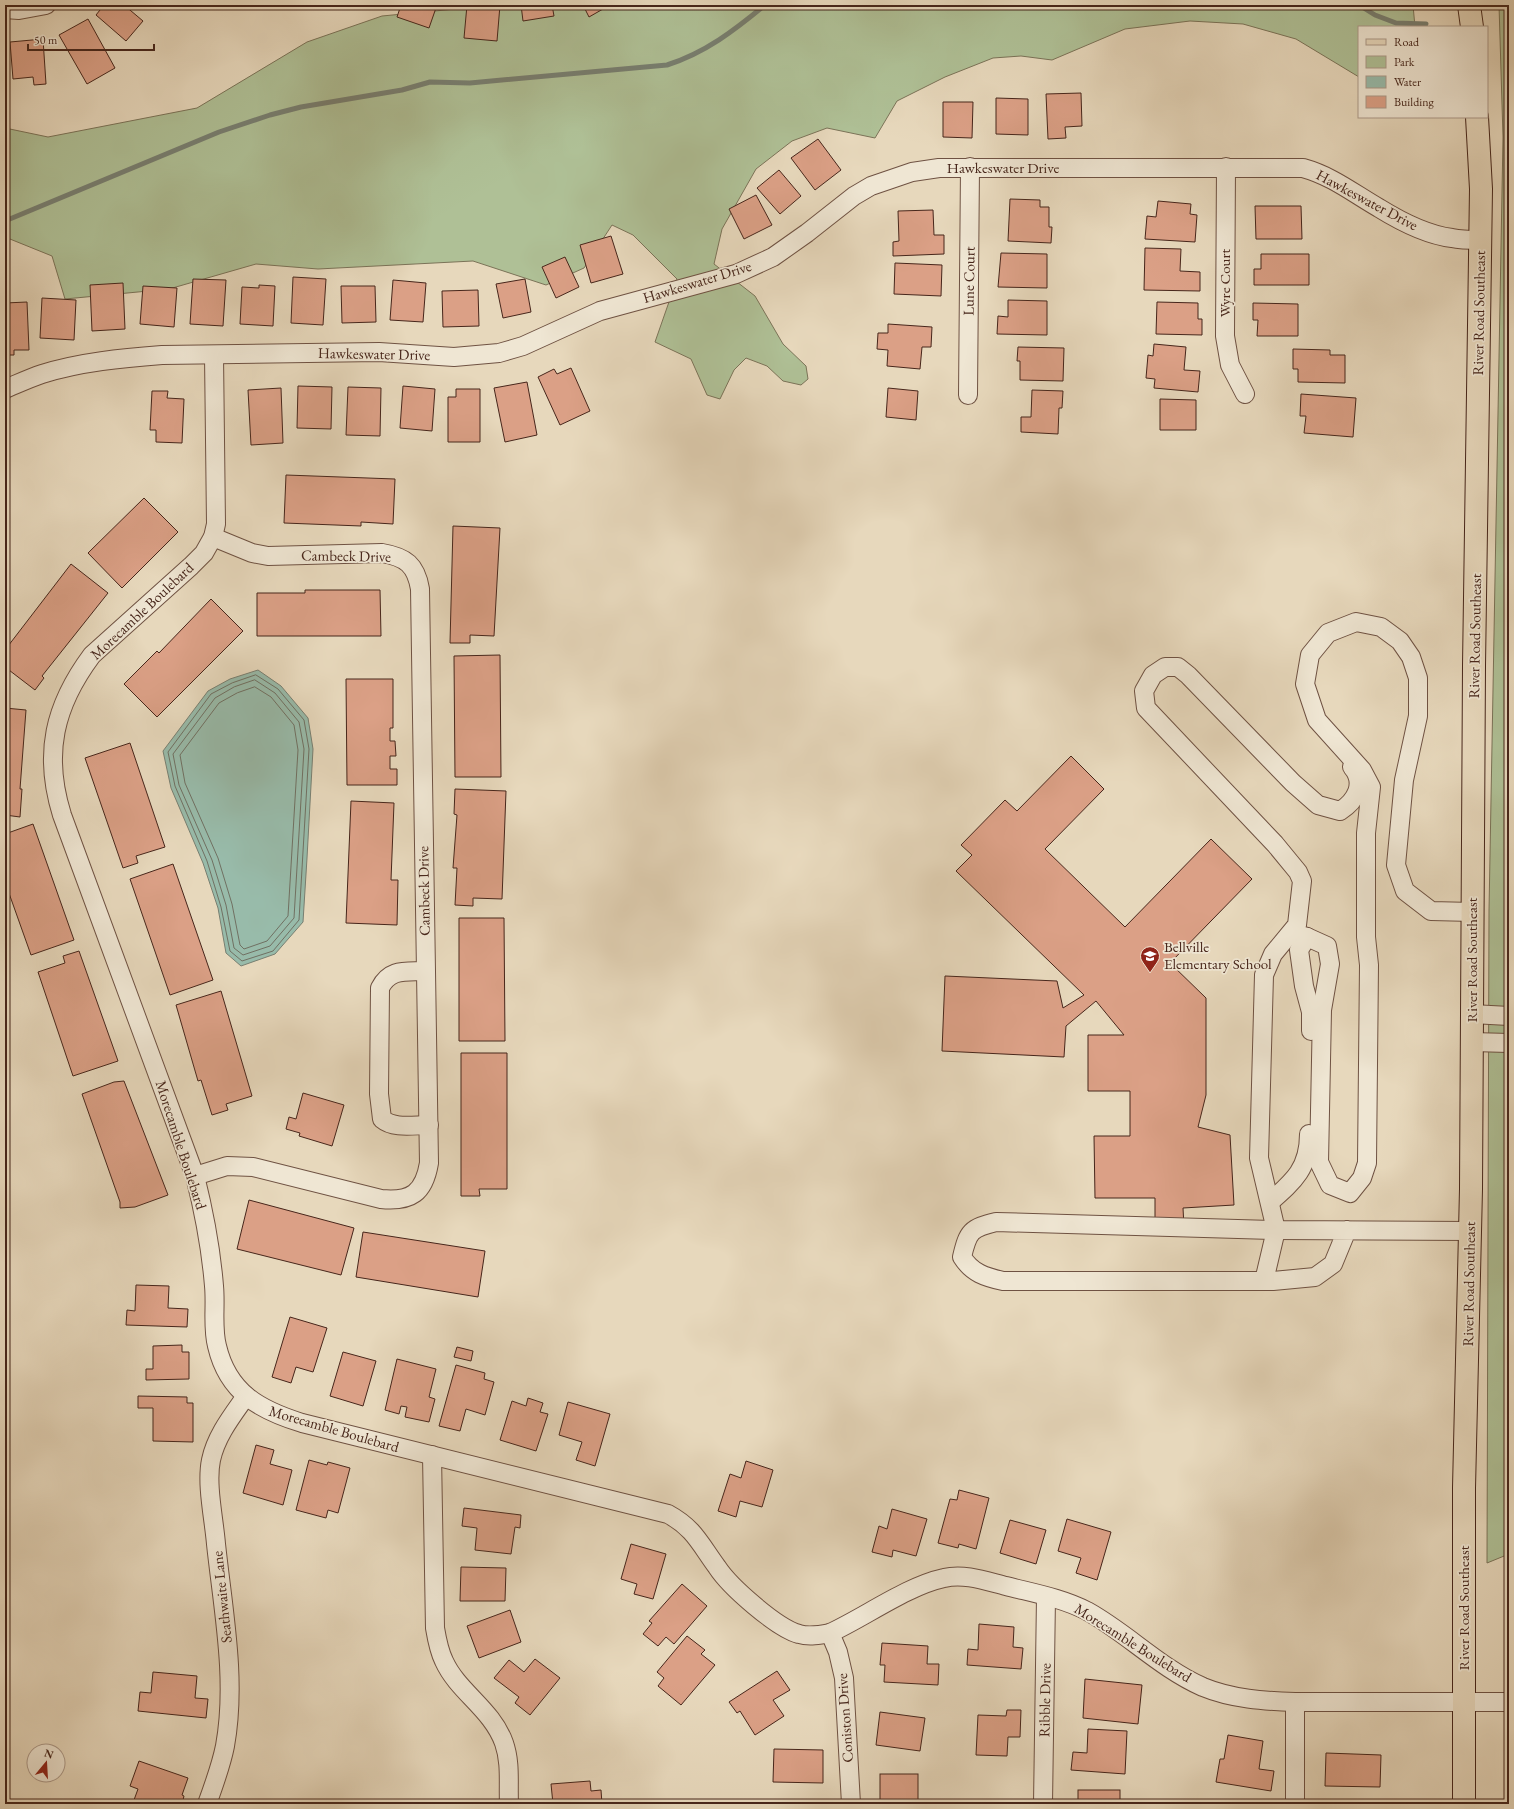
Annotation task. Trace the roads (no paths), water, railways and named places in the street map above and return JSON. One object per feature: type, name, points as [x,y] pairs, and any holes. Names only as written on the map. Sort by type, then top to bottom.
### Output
[{"type":"main road","points":[[1469,5],[1472,26]]},
{"type":"main road","name":"River Road Southeast","points":[[1464,1804],[1464,1488],[1470,1231],[1481,189],[1477,118]]},
{"type":"street","points":[[5,9],[24,10],[46,5]]},
{"type":"street","name":"Lune Court","points":[[968,395],[970,167]]},
{"type":"street","name":"Wyre Court","points":[[1226,167],[1225,336],[1230,365],[1245,394]]},
{"type":"street","name":"Hawkeswater Drive","points":[[5,389],[42,374],[112,360],[162,355],[379,352],[454,357],[499,353],[523,346],[600,311],[736,274],[773,257],[791,245],[848,200],[871,186],[912,172],[939,168],[1303,168],[1339,182],[1379,208],[1407,223],[1452,238],[1480,240]]},
{"type":"street","name":"Morecamble Boulebard","points":[[214,355],[216,509],[213,537],[204,553],[191,566],[88,661],[70,688],[62,708],[56,728],[53,751],[54,779],[62,815],[195,1176],[205,1218],[212,1260],[217,1346],[228,1373],[246,1396],[259,1407],[277,1415],[432,1456],[668,1514],[683,1522],[694,1532],[717,1568],[729,1581],[771,1619],[800,1635],[815,1636],[830,1633],[915,1588],[944,1578],[960,1576],[979,1579],[1046,1596],[1085,1610],[1163,1664],[1204,1687],[1243,1698],[1295,1702],[1509,1702]]},
{"type":"street","name":"Cambeck Drive","points":[[195,1176],[226,1166],[253,1167],[382,1198],[397,1200],[408,1197],[419,1189],[427,1177],[429,1163],[420,597],[417,574],[409,563],[396,555],[382,553],[268,556],[252,553],[213,537]]},
{"type":"street","points":[[1270,1202],[1292,1183],[1304,1166],[1309,1148],[1312,1012],[1304,986],[1299,950],[1300,935],[1297,926],[1300,913],[1302,881],[1298,872],[1275,844],[1146,708],[1144,691],[1153,675],[1165,667],[1178,667],[1188,675],[1293,783],[1318,805],[1340,811],[1351,804],[1358,791],[1359,779],[1354,770],[1334,748],[1317,720],[1305,684],[1310,655],[1328,633],[1356,622],[1381,627],[1400,640],[1411,657],[1418,678],[1418,716],[1404,780],[1396,864],[1405,891],[1431,911],[1473,912]]},
{"type":"street","points":[[1300,935],[1327,946],[1330,964],[1322,1010],[1319,1162],[1330,1186],[1350,1193],[1362,1178],[1367,1162],[1369,965],[1366,937],[1366,840],[1371,787],[1362,770],[1317,720]]},
{"type":"street","points":[[1264,1281],[1276,1230],[1259,1158],[1264,975],[1273,954],[1300,935]]},
{"type":"street","points":[[425,971],[393,973],[384,980],[380,988],[379,1094],[382,1119],[388,1124],[429,1125]]},
{"type":"street","points":[[1472,1014],[1509,1016]]},
{"type":"street","points":[[1472,1042],[1509,1043]]},
{"type":"street","points":[[1347,1230],[1333,1264],[1315,1277],[1264,1281],[1003,1281],[981,1276],[968,1267],[962,1256],[966,1240],[977,1226],[996,1222],[1276,1230],[1347,1230],[1470,1231]]},
{"type":"street","name":"Seathwaite Lane","points":[[207,1804],[214,1787],[225,1747],[230,1704],[228,1659],[211,1494],[211,1461],[220,1434],[246,1396]]},
{"type":"street","points":[[432,1456],[435,1628],[438,1646],[444,1662],[455,1679],[488,1715],[496,1726],[504,1742],[508,1759],[509,1804]]},
{"type":"street","name":"Ribble Drive","points":[[1044,1804],[1046,1596]]},
{"type":"street","name":"Coniston Drive","points":[[830,1633],[838,1652],[844,1678],[850,1804]]},
{"type":"street","points":[[1295,1702],[1295,1804]]},
{"type":"water","points":[[258,670],[281,686],[308,718],[313,749],[307,858],[303,922],[275,954],[241,966],[226,953],[218,908],[203,863],[171,788],[163,751],[208,691],[230,679]]},
{"type":"waterway","points":[[5,221],[219,132],[270,115],[301,107],[402,90],[430,82],[470,83],[667,65],[694,54],[719,40],[765,5]]},
{"type":"waterway","points":[[1149,5],[1159,5]]},
{"type":"waterway","points":[[1359,5],[1375,15],[1396,23],[1426,24]]},
{"type":"place","name":"Bellville Elementary School","points":[[1150,973]]}]
